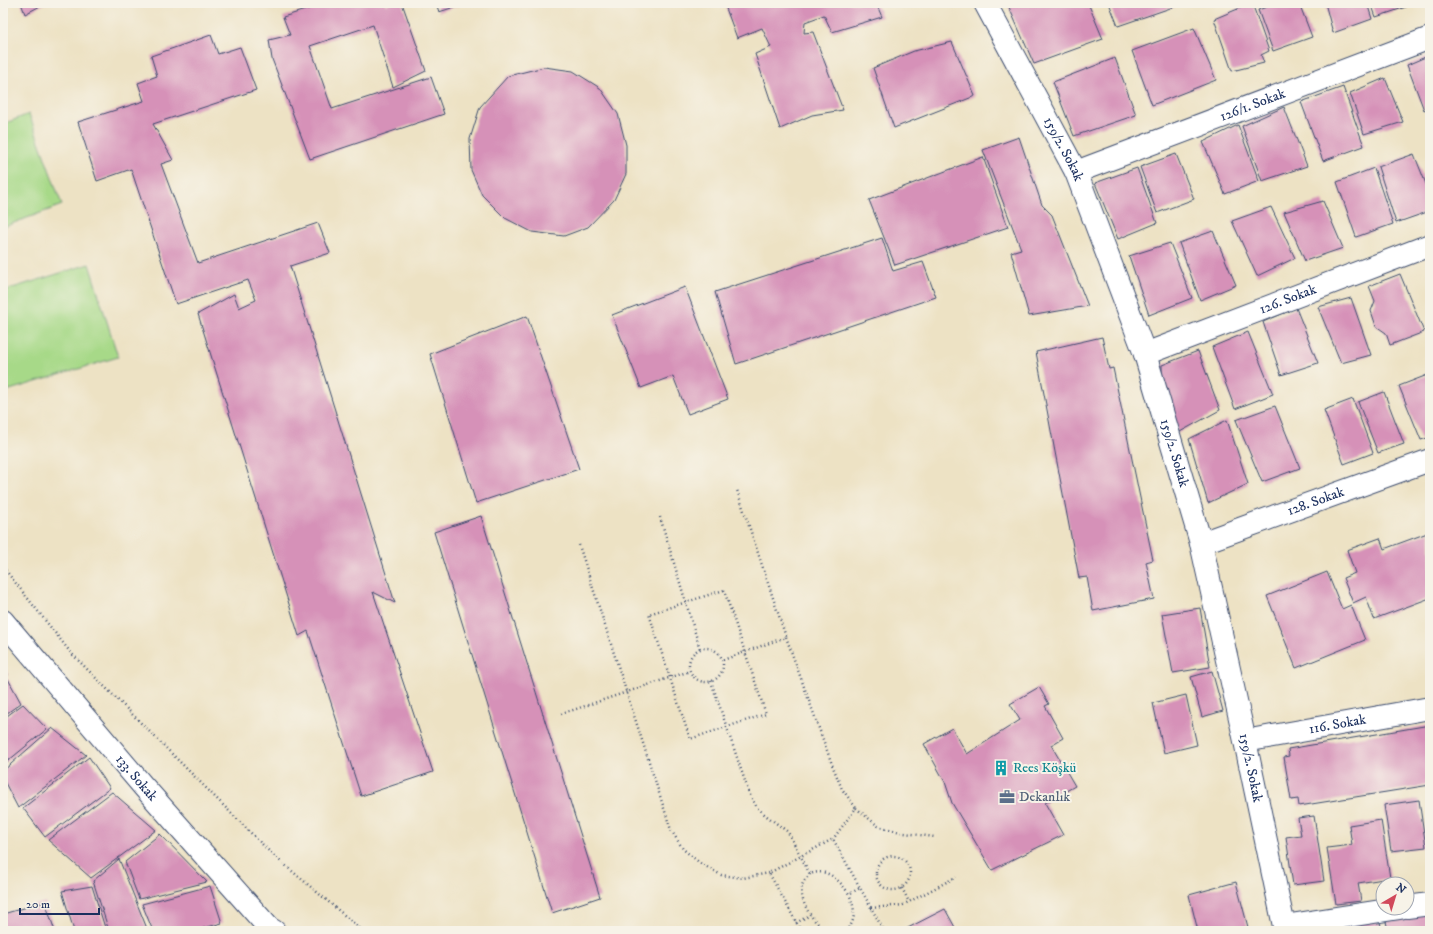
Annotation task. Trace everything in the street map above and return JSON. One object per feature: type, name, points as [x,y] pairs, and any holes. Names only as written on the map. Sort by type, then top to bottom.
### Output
[{"type":"street","name":"159/2. Sokak","points":[[985,3],[1076,172],[1145,354],[1201,543],[1245,741],[1284,928]]},
{"type":"street","name":"126/1. Sokak","points":[[1076,172],[1430,38]]},
{"type":"street","name":"126. Sokak","points":[[1145,354],[1430,245]]},
{"type":"street","name":"128. Sokak","points":[[1201,543],[1430,460]]},
{"type":"street","name":"133. Sokak","points":[[3,621],[267,930]]},
{"type":"street","name":"116. Sokak","points":[[1245,741],[1430,708]]},
{"type":"street","points":[[1415,906],[1430,904]]},
{"type":"street","points":[[1284,928],[1375,912]]},
{"type":"path","points":[[737,490],[786,637],[842,789],[856,808],[878,826],[904,833],[935,837]]},
{"type":"path","points":[[660,517],[700,649]]},
{"type":"path","points":[[579,545],[671,830],[683,849],[700,863],[721,875],[743,878],[769,873],[833,839],[856,808]]},
{"type":"path","points":[[3,567],[71,653],[273,855],[363,931]]},
{"type":"path","points":[[724,590],[745,652],[766,714],[690,739],[649,614],[724,590]]},
{"type":"path","points":[[723,660],[786,637]]},
{"type":"path","points":[[706,647],[716,650],[723,660],[724,666],[722,672],[719,677],[711,681],[702,682],[697,680],[690,671],[689,660],[692,655],[700,649],[706,647]]},
{"type":"path","points":[[561,714],[626,691],[690,671]]},
{"type":"path","points":[[711,681],[748,793],[757,808],[788,832],[810,874]]},
{"type":"path","points":[[833,839],[884,931]]},
{"type":"path","points":[[895,856],[901,858],[908,866],[910,877],[908,882],[902,888],[894,891],[888,890],[879,884],[876,879],[876,868],[879,862],[884,858],[895,856]]},
{"type":"path","points":[[828,931],[816,923],[803,901],[802,888],[804,880],[810,874],[815,872],[834,876],[849,894],[853,903],[854,912],[853,921],[846,931]]},
{"type":"path","points":[[769,873],[801,931]]},
{"type":"path","points":[[871,908],[903,905],[956,877]]},
{"type":"path","points":[[849,894],[860,888]]},
{"type":"path","points":[[902,888],[910,902]]},
{"type":"path","points":[[796,923],[810,915]]},
{"type":"green space","points":[[29,114],[62,205],[3,227],[3,124]]},
{"type":"green space","points":[[89,264],[118,357],[3,392],[3,291]]},
{"type":"building","points":[[21,3],[46,3],[25,14]]},
{"type":"building","points":[[327,3],[385,3],[386,5],[391,3],[402,3],[426,71],[393,87],[373,25],[310,46],[332,109],[431,77],[444,114],[310,159],[272,59],[269,40],[290,35],[283,17]]},
{"type":"building","points":[[436,3],[467,3],[439,12]]},
{"type":"building","points":[[724,3],[876,3],[882,17],[832,32],[824,15],[805,22],[804,33],[813,32],[843,110],[812,115],[780,129],[755,54],[771,47],[762,28],[737,38]]},
{"type":"building","points":[[1014,3],[1088,3],[1103,39],[1034,64],[1008,5]]},
{"type":"building","points":[[1109,3],[1185,3],[1118,26]]},
{"type":"building","points":[[1252,3],[1269,51],[1261,55],[1264,63],[1232,71],[1214,19]]},
{"type":"building","points":[[1278,3],[1299,3],[1312,37],[1273,51],[1258,10]]},
{"type":"building","points":[[1325,3],[1367,3],[1372,19],[1333,33]]},
{"type":"building","points":[[1371,3],[1418,3],[1376,17]]},
{"type":"building","points":[[1194,28],[1216,80],[1152,105],[1132,51]]},
{"type":"building","points":[[211,35],[218,54],[240,47],[256,90],[153,124],[173,160],[161,164],[198,263],[318,223],[330,253],[290,266],[395,603],[373,592],[433,772],[361,796],[308,631],[299,636],[198,314],[234,294],[239,308],[256,300],[248,280],[176,304],[131,169],[97,181],[78,122],[144,101],[138,83],[157,76],[151,56]]},
{"type":"building","points":[[952,42],[975,96],[894,128],[873,68],[914,51]]},
{"type":"building","points":[[1430,55],[1430,107],[1424,110],[1407,65]]},
{"type":"building","points":[[1115,58],[1136,115],[1074,136],[1053,82]]},
{"type":"building","points":[[544,67],[573,71],[600,88],[618,114],[626,145],[626,174],[614,200],[588,227],[564,236],[532,232],[505,218],[482,195],[471,170],[470,139],[480,107],[508,76]]},
{"type":"building","points":[[1385,78],[1403,122],[1364,134],[1350,93]]},
{"type":"building","points":[[1343,87],[1364,146],[1323,161],[1301,102]]},
{"type":"building","points":[[1284,107],[1307,166],[1262,181],[1242,126]]},
{"type":"building","points":[[1238,125],[1259,181],[1225,194],[1203,142]]},
{"type":"building","points":[[1019,137],[1042,205],[1052,215],[1088,306],[1029,316],[1011,252],[1021,249],[983,150]]},
{"type":"building","points":[[1176,154],[1194,199],[1157,213],[1140,167]]},
{"type":"building","points":[[1414,154],[1430,194],[1430,211],[1396,223],[1378,167]]},
{"type":"building","points":[[983,157],[1008,227],[895,265],[869,200]]},
{"type":"building","points":[[1137,168],[1157,223],[1118,239],[1095,183]]},
{"type":"building","points":[[1374,168],[1393,224],[1356,237],[1337,182]]},
{"type":"building","points":[[1323,201],[1343,248],[1305,261],[1284,212]]},
{"type":"building","points":[[1271,207],[1295,258],[1257,276],[1232,221]]},
{"type":"building","points":[[1213,231],[1236,285],[1200,300],[1179,243]]},
{"type":"building","points":[[882,238],[893,271],[923,262],[936,297],[736,364],[715,292]]},
{"type":"building","points":[[1170,243],[1192,298],[1149,315],[1129,256]]},
{"type":"building","points":[[1400,274],[1424,332],[1390,345],[1386,333],[1376,326],[1371,311],[1375,301],[1369,286]]},
{"type":"building","points":[[685,287],[728,399],[688,414],[673,376],[641,388],[612,315]]},
{"type":"building","points":[[1351,298],[1371,355],[1341,363],[1318,307]]},
{"type":"building","points":[[1296,308],[1318,363],[1281,375],[1263,322]]},
{"type":"building","points":[[527,316],[579,469],[476,503],[430,354]]},
{"type":"building","points":[[1248,332],[1273,394],[1235,409],[1212,347]]},
{"type":"building","points":[[1102,337],[1109,369],[1113,368],[1153,560],[1146,562],[1154,599],[1093,611],[1087,577],[1079,578],[1036,352]]},
{"type":"building","points":[[1198,351],[1220,410],[1178,433],[1162,380],[1162,365]]},
{"type":"building","points":[[1430,374],[1430,437],[1421,440],[1399,386]]},
{"type":"building","points":[[1384,392],[1404,444],[1378,453],[1358,402]]},
{"type":"building","points":[[1353,399],[1373,453],[1344,464],[1324,410]]},
{"type":"building","points":[[1275,406],[1300,468],[1262,482],[1236,420]]},
{"type":"building","points":[[1227,420],[1248,484],[1208,503],[1189,439]]},
{"type":"building","points":[[481,516],[600,897],[552,913],[434,532]]},
{"type":"building","points":[[1430,532],[1430,598],[1374,619],[1366,597],[1353,603],[1343,578],[1355,573],[1347,550],[1380,538],[1384,549]]},
{"type":"building","points":[[1327,572],[1342,609],[1351,605],[1365,640],[1296,668],[1267,596]]},
{"type":"building","points":[[1200,608],[1210,667],[1173,673],[1162,614]]},
{"type":"building","points":[[3,660],[8,675],[3,678]]},
{"type":"building","points":[[1212,671],[1223,711],[1202,717],[1191,677]]},
{"type":"building","points":[[8,679],[21,703],[3,716],[3,682]]},
{"type":"building","name":"Rees Köşkü","points":[[1039,687],[1049,704],[1045,706],[1063,738],[1051,745],[1075,786],[1045,803],[1063,835],[992,870],[952,803],[945,782],[924,744],[952,728],[967,754],[1020,720],[1010,704]]},
{"type":"building","points":[[1186,695],[1197,745],[1164,753],[1153,703]]},
{"type":"building","points":[[23,704],[47,729],[3,765],[3,719]]},
{"type":"building","points":[[1430,725],[1430,785],[1299,806],[1298,799],[1291,800],[1284,757],[1289,756],[1288,749]]},
{"type":"building","points":[[52,728],[86,755],[18,808],[3,779],[3,771]]},
{"type":"building","points":[[89,757],[110,788],[45,837],[23,808]]},
{"type":"building","points":[[112,792],[156,830],[91,878],[48,840]]},
{"type":"building","points":[[1419,800],[1426,847],[1391,851],[1384,805]]},
{"type":"building","points":[[1314,816],[1324,881],[1293,885],[1286,837],[1301,835],[1298,818]]},
{"type":"building","points":[[1381,820],[1390,876],[1375,876],[1375,880],[1358,883],[1361,901],[1336,904],[1327,848],[1352,845],[1349,825]]},
{"type":"building","points":[[160,834],[207,882],[139,899],[125,862]]},
{"type":"building","points":[[119,859],[148,931],[109,931],[93,881]]},
{"type":"building","points":[[1236,882],[1249,931],[1198,931],[1189,895]]},
{"type":"building","points":[[92,886],[106,931],[74,931],[62,891]]},
{"type":"building","points":[[210,886],[222,923],[193,931],[153,931],[142,904]]},
{"type":"building","points":[[45,902],[55,931],[3,931],[3,914]]},
{"type":"building","points":[[1428,908],[1430,931],[1388,931],[1385,916],[1415,916],[1415,910]]},
{"type":"building","points":[[945,909],[957,931],[902,931]]},
{"type":"building","points":[[1379,917],[1382,931],[1344,931],[1343,924]]},
{"type":"place","name":"Rees Köşkü","points":[[1001,768]]},
{"type":"place","name":"Dekanlık","points":[[1007,797]]}]
